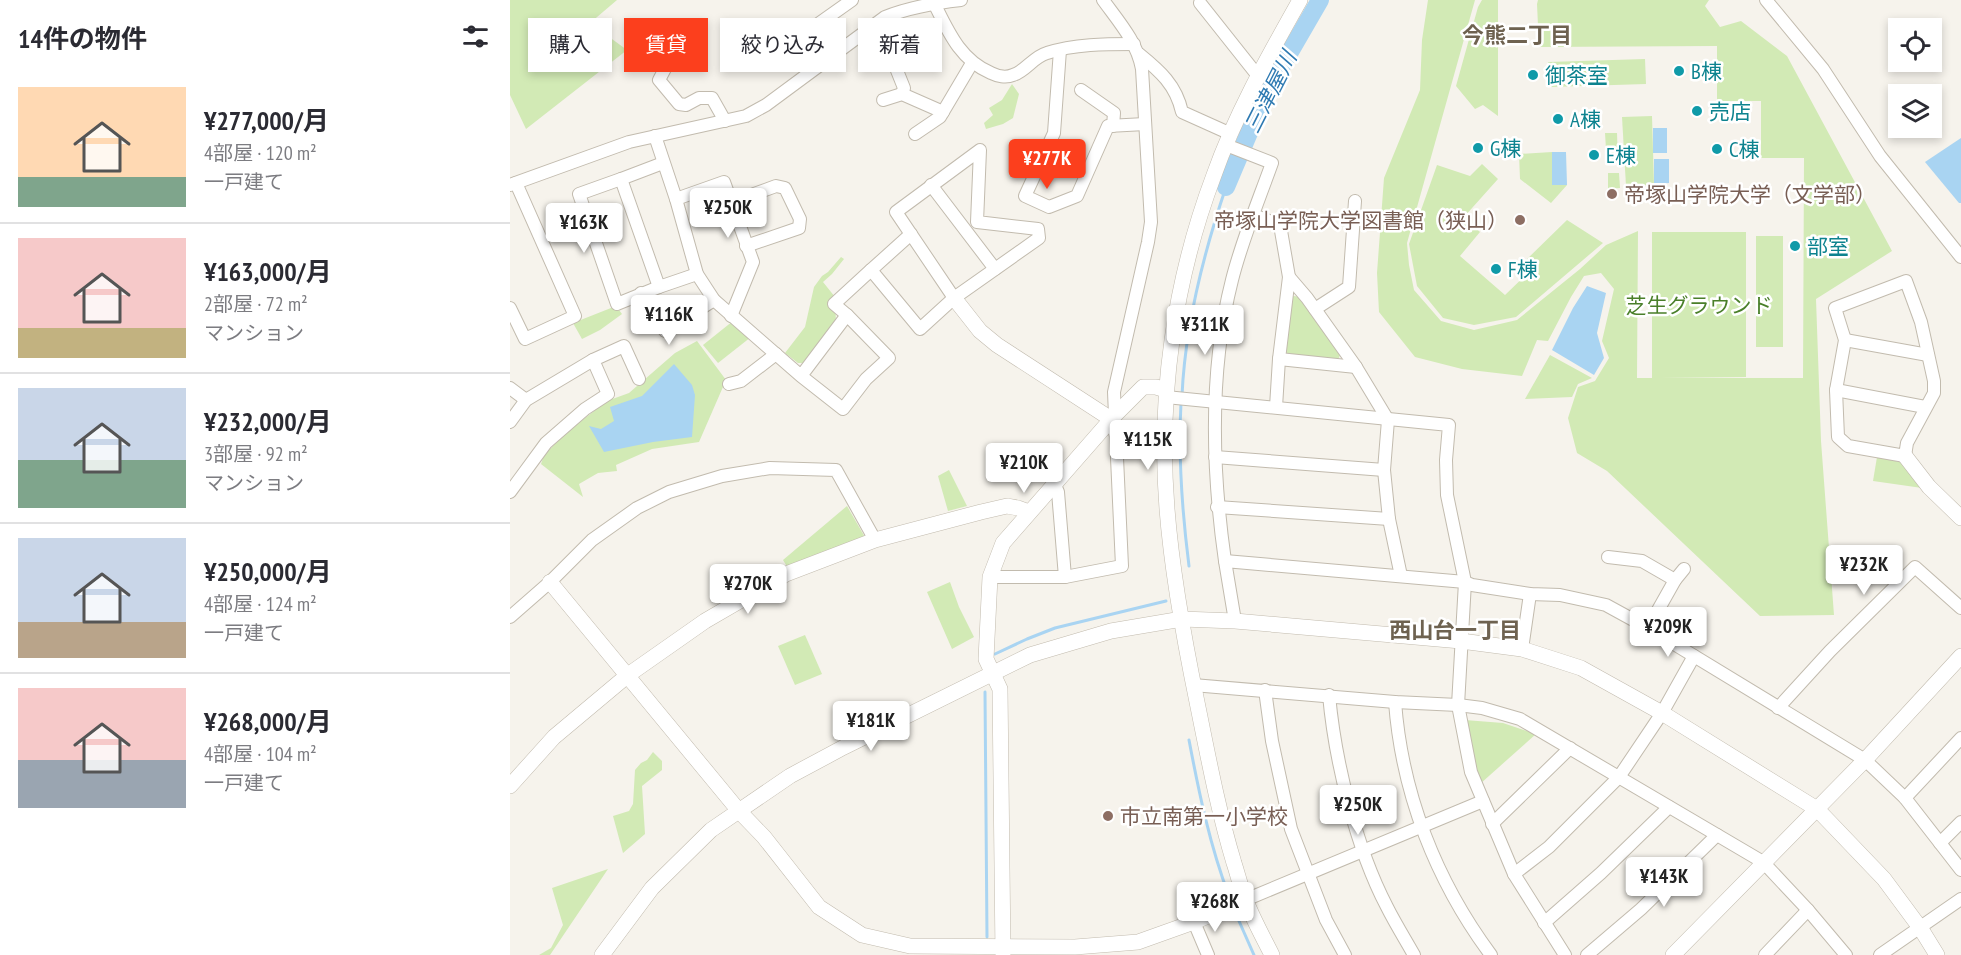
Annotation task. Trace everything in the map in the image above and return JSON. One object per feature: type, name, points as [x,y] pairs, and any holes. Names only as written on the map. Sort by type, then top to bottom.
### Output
[{"type":"street","points":[[827,18],[852,0]]},
{"type":"street","points":[[846,46],[885,17],[905,9],[961,0]]},
{"type":"street","points":[[1103,0],[1137,49],[1179,95],[1182,112],[1234,144],[1272,163],[1232,280],[1221,346],[1216,401],[1217,507],[1235,621]]},
{"type":"street","points":[[1272,955],[1245,900],[1221,821],[1182,619],[1167,510],[1164,455],[1174,396],[1172,334],[1187,261],[1203,205],[1234,144],[1258,76],[1300,0]]},
{"type":"street","points":[[1766,0],[1823,69],[1880,156],[1961,257]]},
{"type":"street","points":[[934,3],[953,39],[972,63],[988,72],[1008,77],[1016,75],[1036,57],[1049,52],[1096,45],[1137,49]]},
{"type":"street","points":[[1200,3],[1258,76]]},
{"type":"street","points":[[990,577],[1065,577],[1122,566],[1116,436],[1113,417],[1114,392],[1151,222],[1142,69],[1137,49]]},
{"type":"street","points":[[1060,50],[1054,133],[1025,196],[1049,207],[1077,196],[1108,126],[1145,124]]},
{"type":"street","points":[[915,134],[940,117],[972,63]]},
{"type":"street","points":[[663,72],[659,80],[680,104],[686,105],[699,98],[712,98],[725,121]]},
{"type":"street","points":[[510,308],[525,339],[575,316],[513,184],[629,142],[746,116],[766,105],[811,72]]},
{"type":"street","points":[[898,72],[904,88],[902,94]]},
{"type":"street","points":[[1082,90],[1114,113],[1113,126]]},
{"type":"street","points":[[883,100],[902,94],[943,112]]},
{"type":"street","points":[[655,136],[698,274],[714,300],[801,376],[843,409],[867,379],[890,358],[834,304],[911,234]]},
{"type":"street","points":[[977,222],[980,150],[896,212],[954,298],[980,331],[997,345],[1113,417]]},
{"type":"street","points":[[663,163],[579,194],[617,304],[641,293],[698,274]]},
{"type":"street","points":[[621,179],[659,287]]},
{"type":"street","points":[[676,199],[724,182],[753,262],[731,316]]},
{"type":"street","points":[[931,185],[995,269]]},
{"type":"street","points":[[732,202],[776,186],[785,188],[800,219],[799,228],[746,246]]},
{"type":"street","points":[[1315,309],[1349,287],[1355,201]]},
{"type":"street","points":[[1253,215],[1280,225],[1289,277],[1276,407]]},
{"type":"street","points":[[871,270],[920,329],[954,298],[1039,238],[1038,229],[977,222],[966,230]]},
{"type":"street","points":[[1289,277],[1356,367],[1388,420],[1384,470],[1389,519],[1401,576]]},
{"type":"street","points":[[1905,456],[1907,443],[1934,393],[1934,381],[1921,322],[1906,281],[1835,308],[1845,340],[1836,390],[1838,437],[1848,446],[1905,456],[1929,487],[1961,519]]},
{"type":"street","points":[[641,293],[665,332],[714,300]]},
{"type":"street","points":[[801,376],[847,315]]},
{"type":"street","points":[[1845,340],[1928,355]]},
{"type":"street","points":[[510,422],[526,400],[593,360],[624,346],[639,379]]},
{"type":"street","points":[[729,384],[741,381],[776,354]]},
{"type":"street","points":[[1279,359],[1356,367]]},
{"type":"street","points":[[510,492],[546,443],[608,394],[593,360]]},
{"type":"street","points":[[1003,951],[1000,689],[986,659],[990,577],[1003,543],[1029,512],[1113,417],[1143,387],[1156,387],[1174,396],[1449,425],[1446,460],[1447,495],[1465,582],[1458,705],[1471,772],[1514,874],[1565,955]]},
{"type":"street","points":[[510,388],[526,400]]},
{"type":"street","points":[[1836,390],[1925,407]]},
{"type":"street","points":[[1215,457],[1384,470]]},
{"type":"street","points":[[510,617],[550,582],[592,540],[637,508],[669,492],[722,476],[770,468],[836,470],[874,540]]},
{"type":"street","points":[[1055,485],[1058,492],[1065,577]]},
{"type":"street","points":[[510,786],[554,737],[628,675],[705,621],[786,574],[874,540],[1007,506],[1029,512]]},
{"type":"street","points":[[1217,507],[1389,519]]},
{"type":"street","points":[[1608,557],[1642,561],[1675,580]]},
{"type":"street","points":[[1225,561],[1465,582],[1530,594],[1560,595],[1606,605],[1648,628],[1865,760],[1905,798],[1961,870]]},
{"type":"street","points":[[1778,708],[1830,651],[1915,567],[1961,609]]},
{"type":"street","points":[[1648,628],[1675,580],[1684,569]]},
{"type":"street","points":[[550,582],[764,837],[819,907],[862,934],[910,946],[1003,951],[1075,951],[1138,942],[1194,922],[1483,801]]},
{"type":"street","points":[[1522,648],[1530,594]]},
{"type":"street","points":[[602,955],[652,888],[711,830],[790,776],[1030,655],[1111,631],[1182,619],[1235,621],[1522,648],[1581,668],[1662,713],[1817,809],[1884,879],[1937,955]]},
{"type":"street","points":[[1514,874],[1549,847],[1619,777],[1662,713],[1694,656]]},
{"type":"street","points":[[1673,955],[1865,760],[1961,656]]},
{"type":"street","points":[[1193,685],[1458,705],[1482,708],[1520,719],[1763,862],[1846,955]]},
{"type":"street","points":[[1266,690],[1272,741],[1291,829],[1326,920],[1345,955]]},
{"type":"street","points":[[1329,695],[1332,727],[1344,784],[1363,850],[1386,906],[1414,955]]},
{"type":"street","points":[[1395,702],[1397,736],[1420,827],[1469,925],[1491,955]]},
{"type":"street","points":[[1905,798],[1961,738]]},
{"type":"street","points":[[1492,824],[1570,748]]},
{"type":"street","points":[[1544,923],[1602,873],[1669,807]]},
{"type":"street","points":[[1940,843],[1961,822]]},
{"type":"street","points":[[1587,955],[1641,909],[1717,835]]},
{"type":"street","points":[[1880,955],[1921,929],[1961,899]]},
{"type":"street","points":[[1765,955],[1808,910]]},
{"type":"street","points":[[1194,922],[1208,955]]},
{"type":"green space","points":[[510,0],[617,0],[596,18],[528,18],[528,72],[599,72],[526,129],[510,95]]},
{"type":"green space","name":"芝生グラウンド","points":[[1428,0],[1475,0],[1407,243],[1414,290],[1441,321],[1474,330],[1517,320],[1606,245],[1638,231],[1637,378],[1652,378],[1652,232],[1746,232],[1746,377],[1661,378],[1803,378],[1804,158],[1761,158],[1761,101],[1717,101],[1717,46],[1539,47],[1538,0],[1709,0],[1705,6],[1720,27],[1741,21],[1787,56],[1892,251],[1816,299],[1821,441],[1834,615],[1760,616],[1607,471],[1577,453],[1568,418],[1578,387],[1595,381],[1609,358],[1602,341],[1614,289],[1601,273],[1584,276],[1548,341],[1537,340],[1522,376],[1462,369],[1415,357],[1379,312],[1377,273],[1384,178],[1420,90],[1422,40]]},
{"type":"green space","points":[[1482,0],[1498,0],[1498,116],[1483,105],[1475,109],[1456,86],[1478,7]]},
{"type":"green space","points":[[612,39],[624,48],[624,52],[612,62]]},
{"type":"green space","points":[[1645,59],[1646,84],[1550,87],[1548,62]]},
{"type":"green space","points":[[1012,84],[1019,94],[1013,118],[986,129],[984,123],[993,115],[989,108],[1002,100]]},
{"type":"green space","points":[[1652,116],[1654,185],[1626,186],[1622,117]]},
{"type":"green space","points":[[1605,133],[1617,133],[1618,164],[1607,164]]},
{"type":"green space","points":[[1552,152],[1552,185],[1567,185],[1551,203],[1520,179],[1519,154]]},
{"type":"green space","points":[[1482,164],[1498,179],[1464,217],[1480,232],[1460,256],[1505,295],[1530,271],[1524,262],[1567,220],[1603,243],[1516,317],[1474,325],[1443,318],[1417,286],[1409,244],[1437,165],[1470,176]]},
{"type":"green space","points":[[1608,173],[1619,173],[1620,188],[1608,189]]},
{"type":"green space","points":[[1756,236],[1783,236],[1783,347],[1756,347]]},
{"type":"green space","points":[[841,257],[844,259],[823,282],[835,297],[836,324],[804,363],[798,363],[785,353],[805,327],[814,287]]},
{"type":"green space","points":[[1290,297],[1300,297],[1340,355],[1338,360],[1285,355]]},
{"type":"green space","points":[[616,306],[622,314],[600,330],[582,339],[573,323]]},
{"type":"green space","points":[[733,321],[751,337],[718,363],[703,345]]},
{"type":"green space","points":[[697,341],[726,380],[699,442],[652,449],[616,465],[617,471],[598,473],[579,484],[583,497],[541,464],[544,455],[567,432],[607,401],[629,393],[675,353]]},
{"type":"green space","points":[[1550,355],[1592,378],[1578,384],[1572,397],[1525,399]]},
{"type":"green space","points":[[1877,457],[1905,463],[1922,488],[1873,481]]},
{"type":"green space","points":[[949,470],[967,506],[948,511],[938,476]]},
{"type":"green space","points":[[847,506],[866,539],[788,568],[783,560]]},
{"type":"green space","points":[[950,582],[974,637],[952,649],[927,592]]},
{"type":"green space","points":[[805,635],[822,674],[795,685],[778,646]]},
{"type":"green space","points":[[1465,720],[1503,723],[1536,734],[1480,784]]},
{"type":"green space","points":[[653,752],[662,761],[662,770],[642,786],[645,834],[623,853],[613,816],[629,811],[633,804],[635,770]]},
{"type":"green space","points":[[608,869],[550,955],[539,955],[551,948],[563,925],[552,888]]},
{"type":"water","points":[[1653,128],[1667,128],[1667,153],[1653,153]]},
{"type":"water","points":[[1961,138],[1961,203],[1959,203],[1925,162]]},
{"type":"water","points":[[1552,152],[1566,152],[1567,185],[1552,185]]},
{"type":"water","points":[[1654,159],[1669,159],[1669,183],[1654,184]]},
{"type":"water","points":[[1587,286],[1606,293],[1597,333],[1604,358],[1594,375],[1552,350]]},
{"type":"water","points":[[674,364],[692,385],[695,395],[692,437],[604,452],[589,426],[601,429],[614,421],[610,407],[642,396]]},
{"type":"waterway","name":"三津屋川","points":[[1226,187],[1265,95],[1320,0]]},
{"type":"waterway","points":[[1182,396],[1187,343],[1196,290],[1226,187]]},
{"type":"waterway","points":[[1181,403],[1181,485],[1189,566]]},
{"type":"waterway","points":[[995,654],[1055,628],[1166,601]]},
{"type":"waterway","points":[[985,692],[987,937]]},
{"type":"waterway","points":[[1189,740],[1206,819],[1229,896]]},
{"type":"waterway","points":[[1235,912],[1254,955]]},
{"type":"place","name":"B棟","points":[[1679,71]]},
{"type":"place","name":"御茶室","points":[[1533,75]]},
{"type":"place","name":"売店","points":[[1697,111]]},
{"type":"place","name":"A棟","points":[[1558,119]]},
{"type":"place","name":"G棟","points":[[1478,148]]},
{"type":"place","name":"C棟","points":[[1717,149]]},
{"type":"place","name":"E棟","points":[[1594,155]]},
{"type":"place","name":"帝塚山学院大学（文学部）","points":[[1612,194]]},
{"type":"place","name":"帝塚山学院大学図書館（狭山）","points":[[1520,220]]},
{"type":"place","name":"部室","points":[[1795,246]]},
{"type":"place","name":"F棟","points":[[1496,269]]},
{"type":"place","name":"市立南第一小学校","points":[[1108,816]]},
{"type":"district","name":"今熊二丁目","points":[[1517,35]]},
{"type":"district","name":"西山台一丁目","points":[[1455,630]]}]
